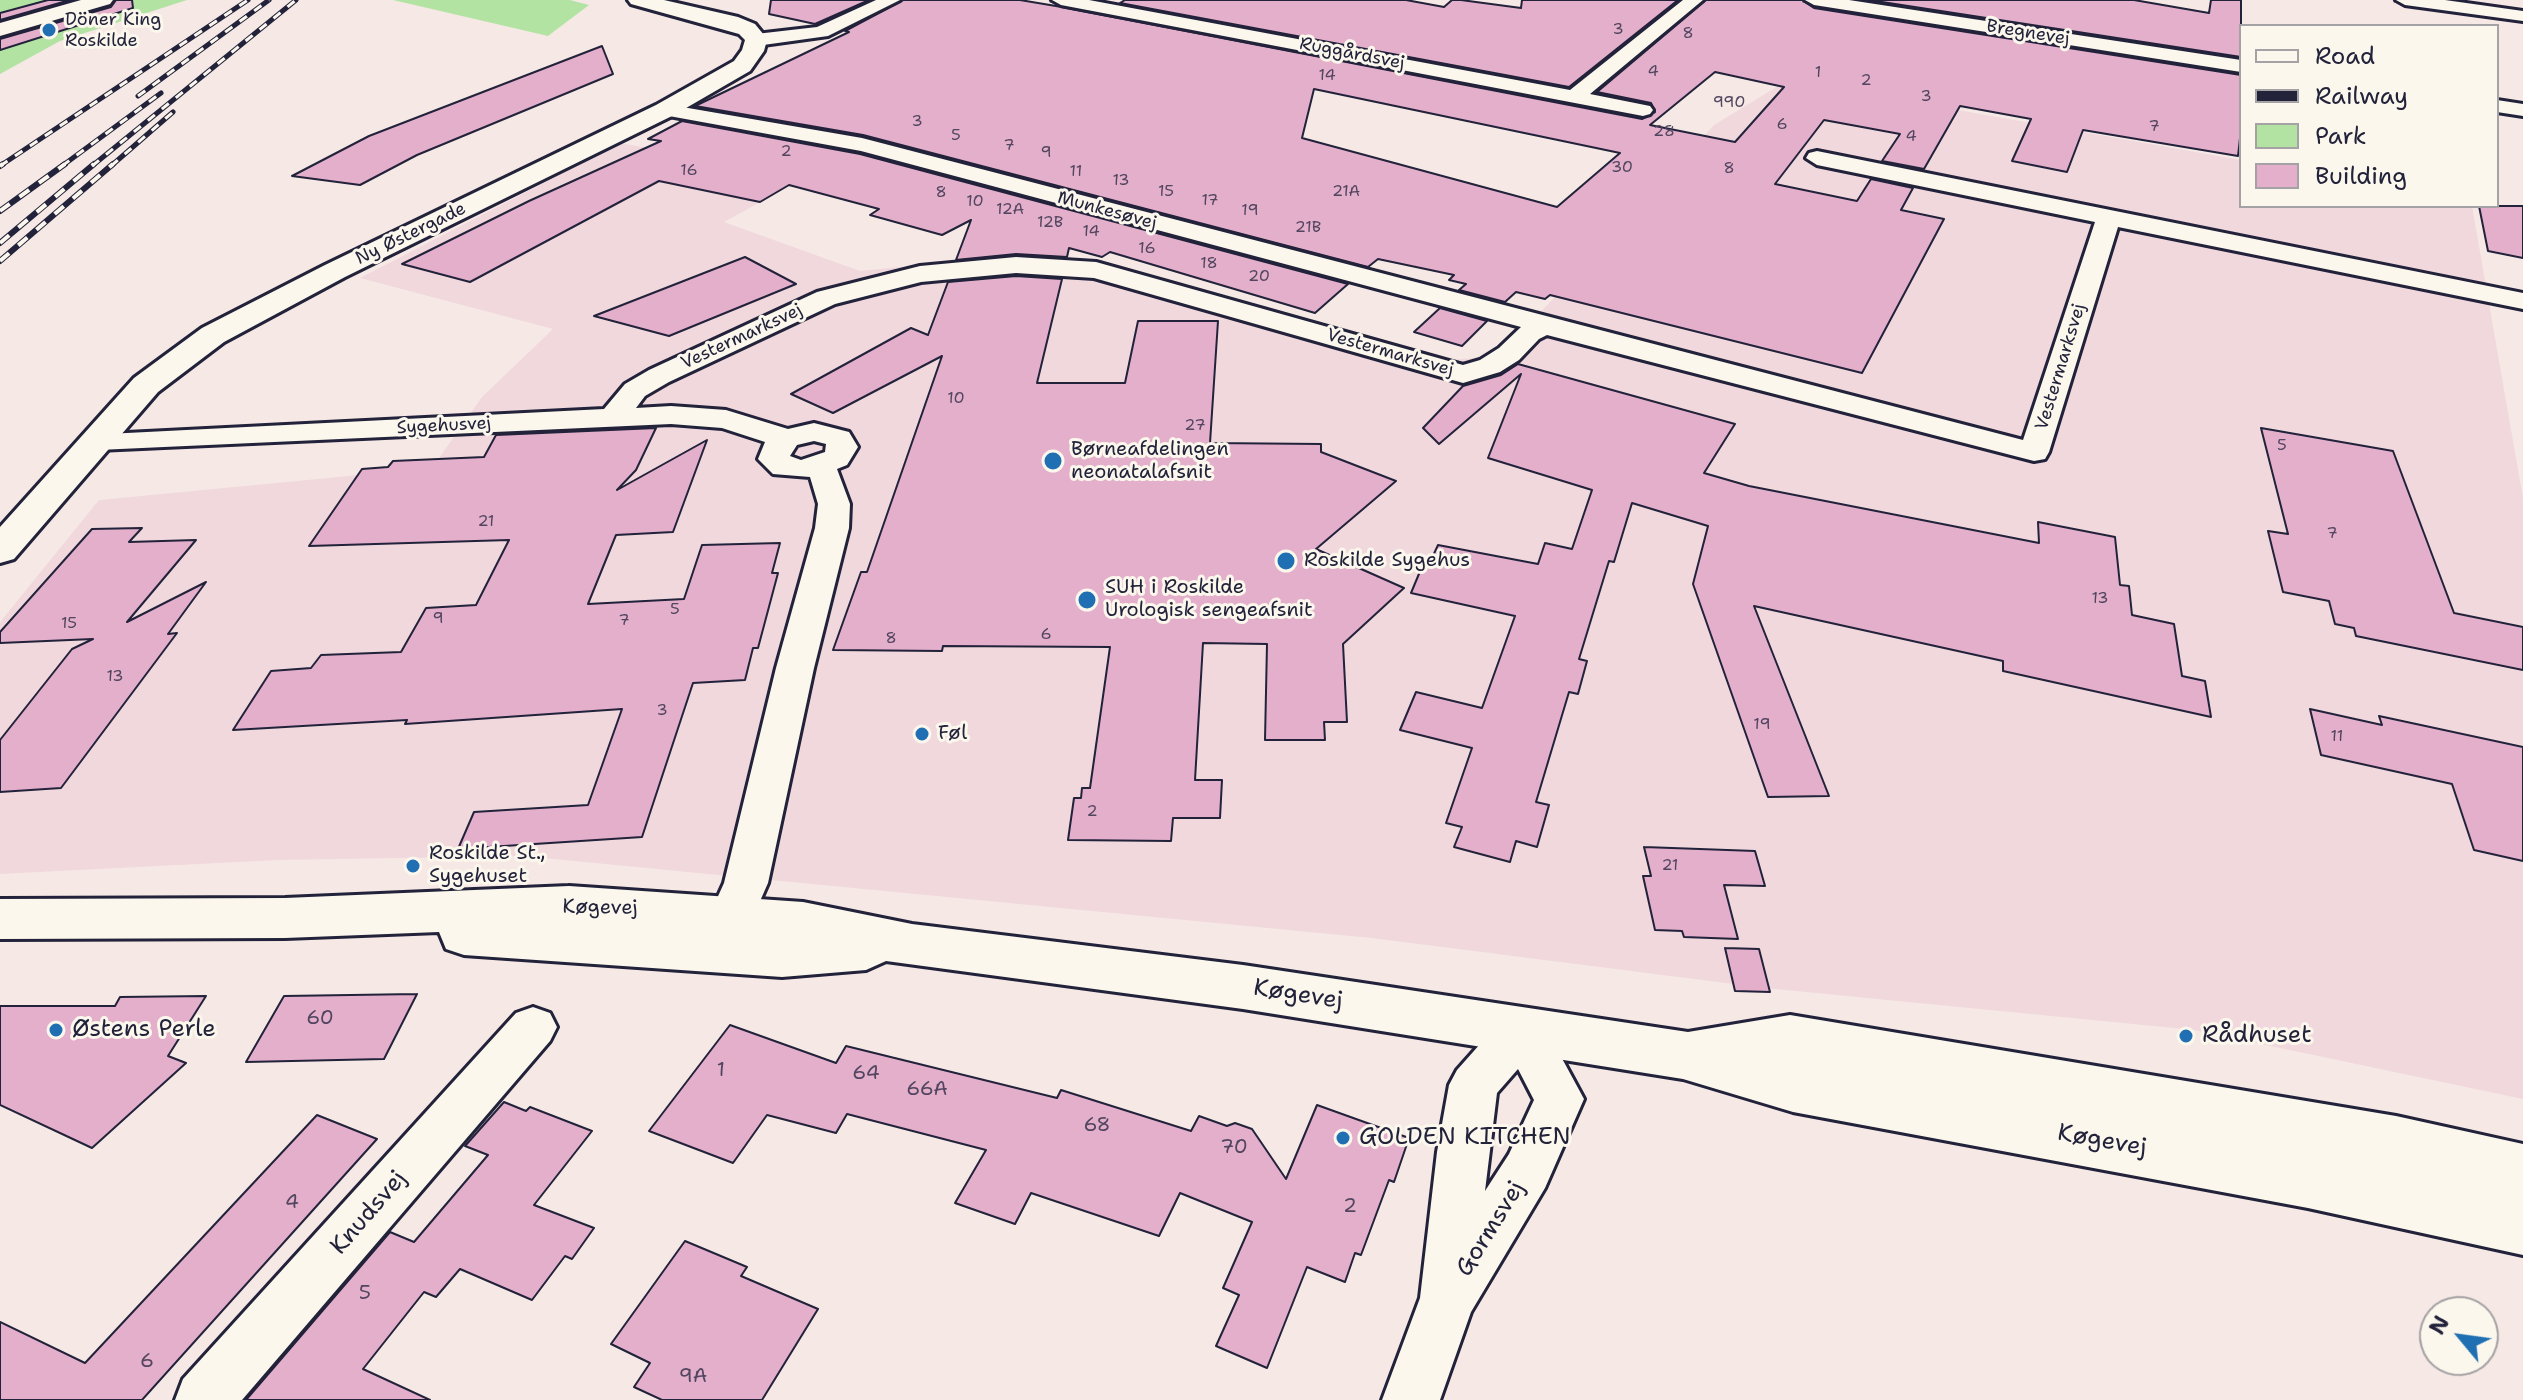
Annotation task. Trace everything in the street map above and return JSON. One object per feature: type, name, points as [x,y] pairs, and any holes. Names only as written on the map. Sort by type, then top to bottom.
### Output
[{"type":"street","points":[[0,30],[103,0]]},
{"type":"street","points":[[638,0],[730,22],[747,29],[756,40],[821,32],[891,0]]},
{"type":"street","name":"Ruggårdsvej","points":[[1061,0],[1643,110]]},
{"type":"street","points":[[1574,97],[1694,0]]},
{"type":"street","name":"Bregnevej","points":[[1814,0],[2239,66]]},
{"type":"street","points":[[2405,0],[2523,16]]},
{"type":"street","name":"Ny Østergade","points":[[0,551],[146,385],[213,335],[335,271],[665,110],[742,66],[756,40]]},
{"type":"street","points":[[2499,106],[2523,110]]},
{"type":"street","name":"Munkesøvej","points":[[665,110],[862,145],[1522,317],[1545,327]]},
{"type":"street","points":[[1817,158],[2523,301]]},
{"type":"street","name":"Vestermarksvej","points":[[612,418],[635,390],[659,376],[826,298],[920,274],[972,268],[1057,265],[1096,270],[1463,374],[1490,366],[1509,354],[1529,333],[1545,327],[1581,333],[2034,452],[2109,218]]},
{"type":"street","name":"Sygehusvej","points":[[98,441],[702,415],[748,424],[786,439],[814,432],[838,438],[842,442],[841,453],[820,466],[829,483],[834,504],[832,528],[795,668],[746,883],[724,934]]},
{"type":"street","name":"Køgevej","points":[[13,922],[285,918],[724,934],[782,956],[912,945],[1243,987],[1683,1055],[1793,1087],[2169,1154],[2523,1226]]},
{"type":"street","name":"Knudsvej","points":[[204,1400],[533,1027]]},
{"type":"street","name":"Gormsvej","points":[[1411,1400],[1448,1298],[1527,1171],[1559,1099],[1522,1030],[1474,1085],[1463,1152],[1448,1298]]},
{"type":"street","name":"Køgevej","points":[[1683,1055],[1790,1039],[2396,1143],[2523,1172]]},
{"type":"shaded area","name":"Roskilde Sygehus","points":[[1788,80],[2239,160],[2239,208],[2472,208],[2523,498],[2523,1099],[2194,1030],[1765,988],[1371,938],[522,856],[279,860],[0,874],[0,622],[99,500],[432,468],[482,397],[553,329],[360,278],[621,143],[804,178],[724,222],[860,271],[999,257],[1070,257],[1443,360],[1499,357],[1714,125]]},
{"type":"green space","points":[[0,0],[187,0],[60,41],[0,74]]},
{"type":"green space","points":[[393,0],[570,0],[589,5],[548,36]]},
{"type":"building","points":[[48,0],[70,0],[0,20],[0,13]]},
{"type":"building","points":[[116,0],[132,0],[133,8],[0,50],[0,39],[111,7]]},
{"type":"building","points":[[771,0],[869,0],[815,24],[769,14]]},
{"type":"building","points":[[903,0],[1020,0],[1642,119],[1655,112],[1651,103],[1597,92],[1706,0],[1802,0],[1814,8],[2239,75],[2239,147],[2238,156],[2083,130],[2067,172],[2012,161],[2031,119],[1960,106],[1924,169],[1882,161],[1900,134],[1824,120],[1775,184],[1857,201],[1871,179],[1913,188],[1901,210],[1944,219],[1862,373],[1550,295],[1545,299],[1516,292],[1505,302],[1459,290],[1466,284],[1449,280],[1454,275],[1378,259],[1368,267],[863,135],[695,106],[849,32],[845,31]],"holes":[[[1715,72],[1784,87],[1735,142],[1650,125]],[[1314,89],[1620,153],[1557,207],[1302,138]]]},
{"type":"building","points":[[1125,0],[1406,0],[1444,7],[1452,0],[1461,0],[1521,8],[1522,0],[1678,0],[1569,87],[1120,3]]},
{"type":"building","points":[[1869,0],[2134,0],[2209,13],[2211,0],[2241,0],[2239,57]]},
{"type":"building","points":[[602,46],[613,74],[417,155],[360,185],[292,176],[369,136]]},
{"type":"building","points":[[682,121],[860,154],[1348,284],[1315,313],[1110,252],[1102,257],[1069,248],[1067,257],[1016,254],[956,260],[971,220],[942,235],[870,215],[879,209],[789,185],[760,202],[659,181],[470,282],[402,264],[529,201],[661,141],[648,139]]},
{"type":"building","points":[[2523,206],[2523,258],[2488,251],[2479,208]]},
{"type":"building","points":[[745,257],[796,284],[669,336],[594,316]]},
{"type":"building","points":[[1016,276],[1062,279],[1037,383],[1125,383],[1138,321],[1218,321],[1210,443],[1321,444],[1321,452],[1396,481],[1316,549],[1404,588],[1343,644],[1347,722],[1324,722],[1325,740],[1265,740],[1267,644],[1203,643],[1195,780],[1222,780],[1220,818],[1173,818],[1171,841],[1068,840],[1074,798],[1081,798],[1082,788],[1090,788],[1110,647],[943,646],[942,651],[833,650],[861,572],[867,572],[942,356],[833,413],[791,394],[911,328],[928,335],[948,282]]},
{"type":"building","points":[[1440,308],[1487,321],[1462,346],[1414,332]]},
{"type":"building","points":[[1518,364],[1735,424],[1704,473],[1749,486],[2039,543],[2038,522],[2115,537],[2120,585],[2129,586],[2132,615],[2174,624],[2182,676],[2205,681],[2211,717],[2003,671],[2003,661],[1754,606],[1829,796],[1768,797],[1693,584],[1708,526],[1632,503],[1614,562],[1609,561],[1579,659],[1587,661],[1578,694],[1569,692],[1536,802],[1549,805],[1537,847],[1516,841],[1510,862],[1454,847],[1462,827],[1446,823],[1472,748],[1400,730],[1416,692],[1482,708],[1515,616],[1411,593],[1426,557],[1432,558],[1438,545],[1538,564],[1545,543],[1572,549],[1592,490],[1488,458],[1521,374],[1439,444],[1423,428],[1463,386],[1501,375]]},
{"type":"building","points":[[656,428],[636,470],[617,490],[707,440],[673,532],[616,535],[588,604],[684,599],[702,545],[780,543],[772,573],[778,573],[758,648],[753,648],[745,680],[693,683],[642,837],[458,849],[474,812],[588,805],[622,709],[405,724],[407,720],[233,730],[271,671],[311,668],[321,655],[401,652],[426,608],[476,605],[509,540],[309,546],[362,469],[388,467],[393,461],[484,457],[496,435]]},
{"type":"building","points":[[2261,428],[2393,451],[2454,613],[2523,627],[2523,670],[2356,636],[2354,628],[2335,624],[2329,601],[2283,592],[2268,531],[2288,534]]},
{"type":"building","points":[[142,528],[129,542],[196,540],[127,622],[206,582],[168,634],[177,633],[61,788],[0,792],[0,740],[72,649],[93,639],[0,643],[0,632],[92,529]]},
{"type":"building","points":[[2310,709],[2382,725],[2379,716],[2523,747],[2523,861],[2474,850],[2452,784],[2321,755]]},
{"type":"building","points":[[1644,847],[1755,851],[1765,886],[1724,885],[1738,939],[1684,937],[1682,931],[1655,930],[1643,876],[1651,876]]},
{"type":"building","points":[[1725,948],[1759,949],[1770,992],[1735,991]]},
{"type":"building","points":[[417,994],[384,1059],[246,1062],[284,996]]},
{"type":"building","points":[[206,996],[168,1056],[186,1063],[92,1148],[0,1105],[0,1006],[115,1006],[120,997]]},
{"type":"building","points":[[730,1025],[836,1063],[846,1046],[1057,1098],[1061,1090],[1191,1131],[1199,1116],[1227,1126],[1235,1123],[1252,1129],[1286,1179],[1317,1105],[1409,1138],[1394,1182],[1389,1180],[1361,1255],[1355,1253],[1345,1282],[1307,1267],[1267,1368],[1216,1346],[1239,1295],[1223,1288],[1252,1222],[1180,1193],[1159,1236],[1031,1193],[1015,1224],[955,1203],[986,1150],[847,1114],[836,1133],[767,1115],[733,1163],[649,1131]]},
{"type":"building","points":[[504,1102],[526,1111],[530,1107],[592,1131],[534,1205],[594,1228],[572,1259],[565,1256],[532,1300],[460,1269],[436,1297],[424,1292],[363,1369],[430,1400],[246,1400],[390,1232],[414,1242],[488,1155],[465,1146]]},
{"type":"building","points":[[317,1115],[377,1139],[142,1400],[0,1400],[0,1322],[85,1363]]},
{"type":"building","points":[[685,1241],[747,1267],[741,1276],[818,1309],[762,1400],[662,1400],[634,1387],[650,1363],[611,1344]]},
{"type":"railway","points":[[3,164],[0,166],[248,0]]},
{"type":"railway","points":[[138,96],[269,0]]},
{"type":"railway","points":[[92,166],[296,0]]},
{"type":"railway","points":[[62,166],[161,93]]},
{"type":"railway","points":[[111,166],[173,112]]},
{"type":"railway","points":[[0,211],[65,164]]},
{"type":"railway","points":[[0,243],[94,164]]},
{"type":"railway","points":[[0,261],[113,164]]},
{"type":"place","name":"Döner King Roskilde","points":[[49,30]]},
{"type":"place","name":"Børneafdelingen neonatalafsnit","points":[[1053,461]]},
{"type":"place","name":"Roskilde Sygehus","points":[[1286,561]]},
{"type":"place","name":"SUH i Roskilde Urologisk sengeafsnit","points":[[1087,600]]},
{"type":"place","name":"Føl","points":[[922,734]]},
{"type":"place","name":"Roskilde St., Sygehuset","points":[[413,866]]},
{"type":"place","name":"Østens Perle","points":[[56,1030]]},
{"type":"place","name":"Rådhuset","points":[[2186,1036]]},
{"type":"place","name":"GOLDEN KITCHEN","points":[[1343,1138]]}]
